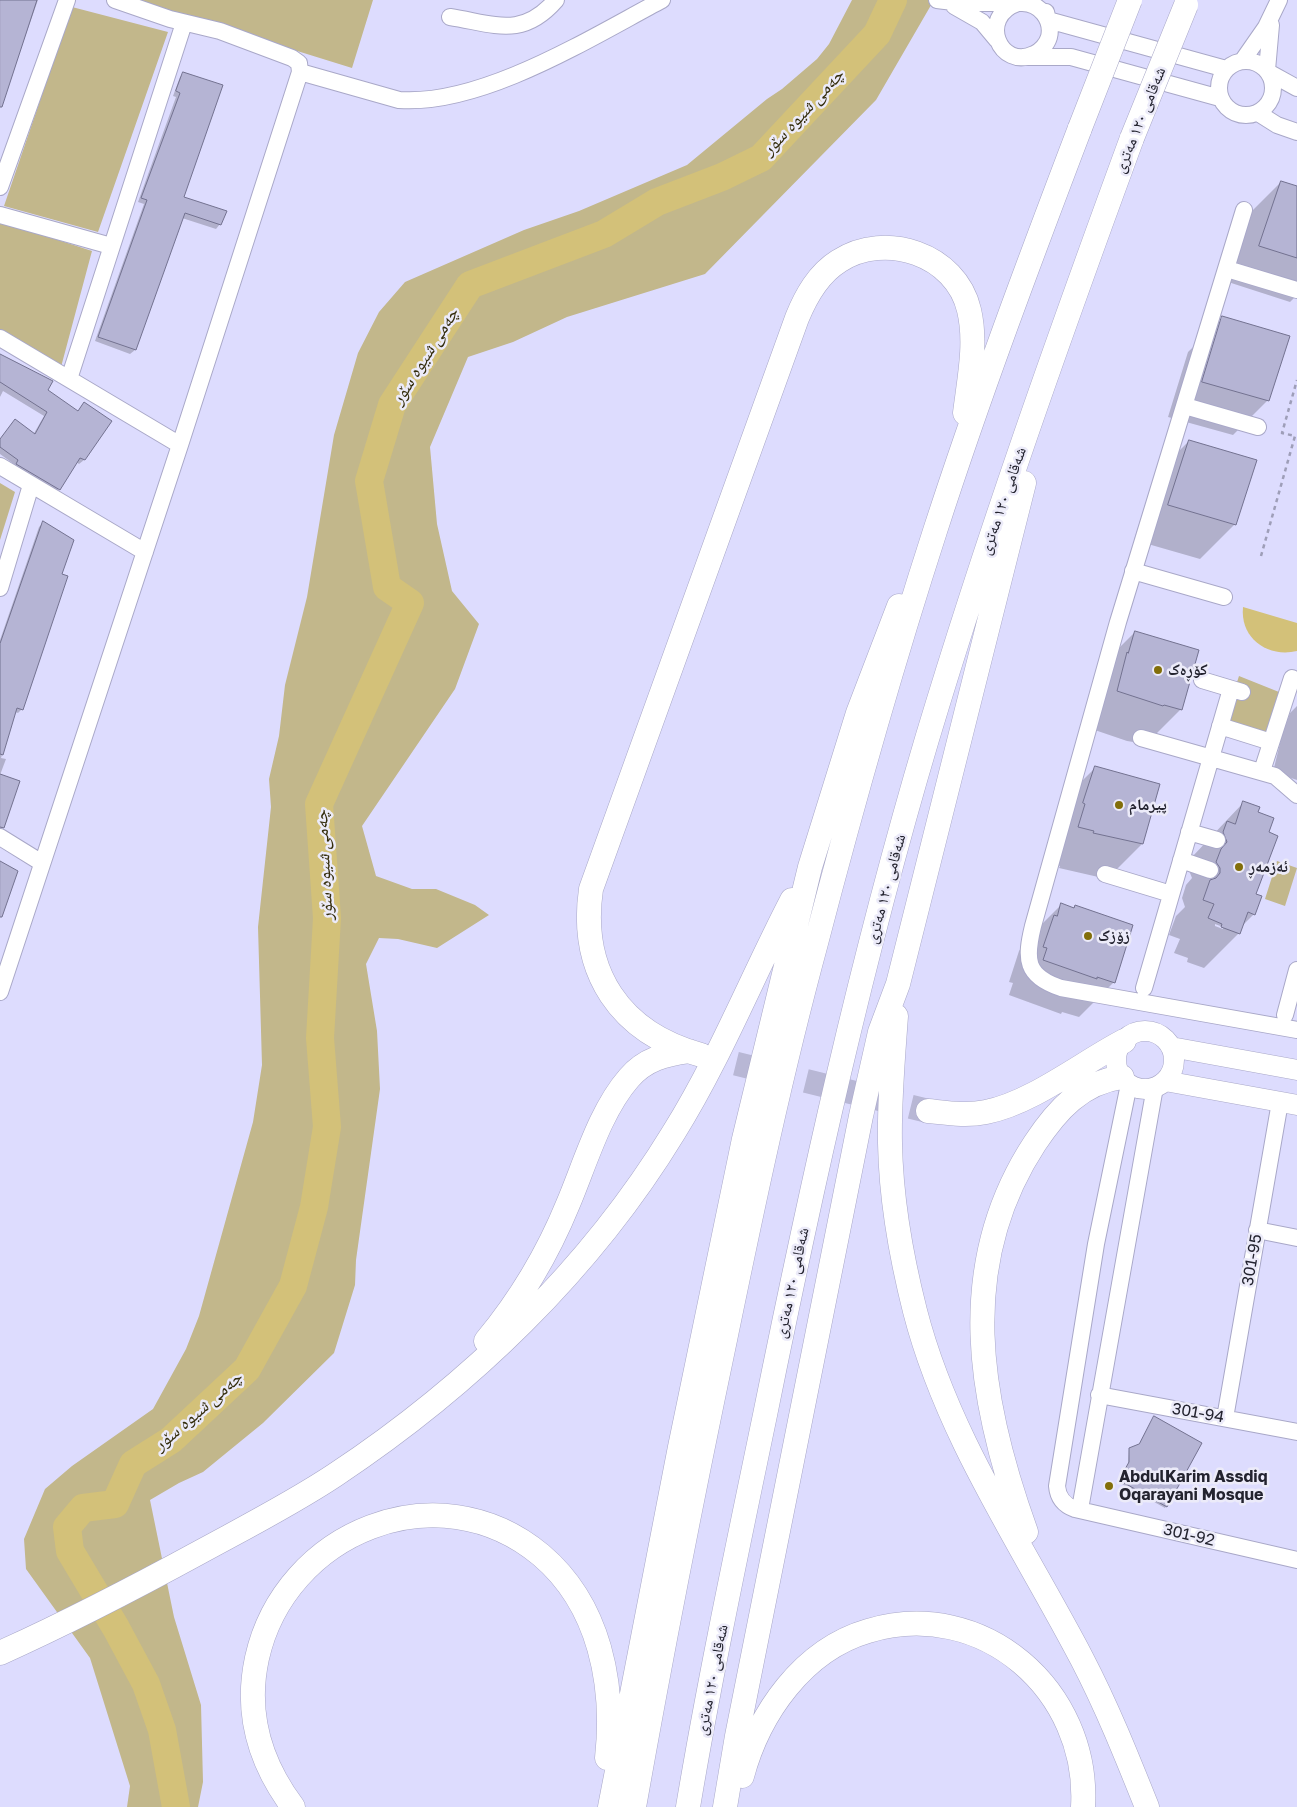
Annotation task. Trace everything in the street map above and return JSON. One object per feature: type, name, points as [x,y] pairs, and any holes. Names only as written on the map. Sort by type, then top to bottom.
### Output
[{"type":"highway","points":[[634,1807],[690,1509],[771,1124],[835,872],[933,537],[960,457],[1014,301],[1130,0]]},
{"type":"highway","name":"شەقامی ١٢٠ مەتری","points":[[688,1807],[804,1223],[856,1003],[926,742],[984,556],[1066,318],[1132,138],[1187,2]]},
{"type":"highway","points":[[440,1396],[497,1327],[536,1269],[567,1207],[608,1110],[629,1077],[654,1058],[695,1053],[662,1040],[643,1029],[627,1015],[613,998],[598,969],[591,946],[589,921],[592,889],[797,318],[815,284],[840,260],[872,248],[906,250],[936,264],[960,289],[969,310],[972,334],[960,457]]},
{"type":"highway","points":[[726,1807],[737,1736],[861,1116],[880,1032],[898,984],[1066,318]]},
{"type":"highway","points":[[610,1807],[680,1447],[738,1168],[810,867],[858,713],[890,624],[933,537]]},
{"type":"highway","points":[[0,1653],[72,1620],[258,1520],[333,1477],[440,1396],[507,1338],[569,1274],[625,1206],[674,1132],[717,1054],[810,867]]},
{"type":"highway","points":[[898,984],[890,1144],[896,1216],[904,1263],[916,1313],[934,1370],[956,1422],[985,1482],[1082,1659],[1108,1711],[1147,1807]]},
{"type":"highway","points":[[928,1111],[971,1114],[1000,1108],[1028,1096],[1124,1041]]},
{"type":"highway","points":[[1082,1659],[1030,1542],[1002,1458],[985,1384],[982,1345],[982,1296],[987,1259],[1000,1212],[1028,1153],[1046,1128],[1072,1098],[1092,1086],[1126,1080]]},
{"type":"highway","points":[[293,1807],[270,1773],[261,1752],[254,1713],[254,1671],[264,1632],[272,1614],[295,1579],[318,1557],[340,1541],[380,1524],[422,1516],[443,1516],[470,1520],[496,1528],[527,1546],[541,1556],[557,1572],[589,1620],[604,1660],[610,1700],[602,1807]]},
{"type":"highway","points":[[734,1807],[745,1766],[756,1737],[775,1703],[789,1684],[807,1666],[829,1650],[869,1630],[915,1624],[961,1631],[982,1639],[1022,1661],[1040,1679],[1056,1698],[1077,1744],[1082,1768],[1083,1807]]},
{"type":"main road","points":[[1160,1084],[1174,1065],[1171,1047],[1160,1035],[1144,1031],[1129,1036],[1124,1041],[1117,1056],[1118,1070],[1126,1080],[1141,1088],[1160,1084],[1289,1103]]},
{"type":"main road","points":[[1171,1047],[1297,1070]]},
{"type":"street","points":[[0,188],[67,0]]},
{"type":"street","points":[[450,17],[513,27],[542,16],[556,0]]},
{"type":"street","points":[[300,72],[399,100],[423,101],[447,98],[545,62],[662,0]]},
{"type":"street","points":[[936,0],[970,8],[1013,3],[1032,4],[1044,13],[1048,20],[1226,69]]},
{"type":"street","points":[[1023,57],[1037,53],[1047,42],[1049,35],[1048,20],[1044,0]]},
{"type":"street","points":[[1220,98],[1219,82],[1226,69],[1243,60],[1273,16],[1279,0]]},
{"type":"street","points":[[0,990],[180,445],[300,72],[296,60],[220,31],[184,23],[125,2]]},
{"type":"street","points":[[998,40],[995,33],[999,17],[1013,3]]},
{"type":"street","points":[[970,8],[1008,53],[1023,57],[1071,57],[1220,98],[1232,111],[1240,114],[1258,112],[1269,101],[1272,93],[1273,85],[1267,71],[1273,16]]},
{"type":"street","points":[[69,379],[184,23]]},
{"type":"street","points":[[1243,60],[1256,62],[1267,71],[1297,88]]},
{"type":"street","points":[[1258,112],[1278,125],[1297,132]]},
{"type":"street","points":[[1244,210],[1088,722],[1029,945],[1028,958],[1030,967],[1036,976],[1044,982],[1061,988],[1297,1030]]},
{"type":"street","points":[[0,215],[111,246]]},
{"type":"street","points":[[1227,269],[1297,290]]},
{"type":"street","points":[[0,338],[180,445]]},
{"type":"street","points":[[1185,406],[1258,427]]},
{"type":"street","points":[[0,466],[145,552]]},
{"type":"street","points":[[0,588],[31,485]]},
{"type":"street","points":[[1134,571],[1224,598]]},
{"type":"street","points":[[1262,771],[1292,678]]},
{"type":"street","points":[[1144,988],[1220,726],[1236,690],[1202,680]]},
{"type":"street","points":[[1220,726],[1271,742]]},
{"type":"street","points":[[1141,738],[1276,776],[1297,794]]},
{"type":"street","points":[[1189,832],[1217,840]]},
{"type":"street","points":[[0,837],[42,863]]},
{"type":"street","points":[[1181,860],[1210,870]]},
{"type":"street","points":[[1105,874],[1171,894]]},
{"type":"street","points":[[1285,1015],[1297,970]]},
{"type":"street","name":"301-92","points":[[1126,1080],[1096,1244],[1057,1494],[1065,1504],[1080,1509],[1297,1559]]},
{"type":"street","points":[[1080,1509],[1099,1395],[1160,1084]]},
{"type":"street","name":"301-95","points":[[1225,1418],[1257,1230],[1289,1103]]},
{"type":"street","points":[[1257,1230],[1297,1238]]},
{"type":"street","name":"301-94","points":[[1099,1395],[1297,1432]]},
{"type":"path","points":[[1261,556],[1295,436],[1282,433],[1297,380]]},
{"type":"shaded area","points":[[133,0],[373,0],[352,68]]},
{"type":"shaded area","points":[[852,0],[934,0],[876,100],[705,274],[567,317],[513,342],[468,357],[430,447],[437,524],[452,591],[479,624],[455,689],[362,826],[376,876],[412,889],[436,889],[475,905],[489,915],[437,948],[398,939],[379,938],[366,964],[377,1031],[380,1089],[356,1260],[355,1285],[334,1353],[263,1423],[203,1472],[150,1500],[174,1617],[201,1705],[203,1782],[198,1807],[127,1807],[130,1786],[90,1658],[26,1569],[24,1539],[45,1489],[72,1466],[153,1409],[186,1349],[199,1316],[253,1122],[262,1065],[258,927],[271,807],[269,779],[279,736],[285,685],[307,597],[334,435],[358,353],[379,312],[405,282],[524,230],[579,211],[687,165],[817,59],[829,44]]},
{"type":"shaded area","points":[[72,7],[168,32],[98,232],[4,206]]},
{"type":"shaded area","points":[[0,221],[92,251],[61,367],[0,332]]},
{"type":"shaded area","points":[[0,483],[15,492],[0,540]]},
{"type":"shaded area","points":[[1243,607],[1297,623],[1297,651],[1275,651],[1258,643],[1246,628],[1243,618]]},
{"type":"shaded area","points":[[1239,676],[1279,692],[1269,738],[1223,725]]},
{"type":"shaded area","points":[[1277,861],[1297,868],[1285,906],[1265,899]]},
{"type":"building","points":[[0,0],[37,0],[2,107],[0,107]]},
{"type":"building","points":[[183,72],[223,85],[184,197],[227,211],[221,225],[185,213],[136,350],[98,337],[147,200],[141,198],[180,93],[176,91]]},
{"type":"building","points":[[1281,181],[1297,186],[1297,258],[1259,246]]},
{"type":"building","points":[[1222,316],[1290,336],[1269,401],[1202,382]]},
{"type":"building","points":[[0,354],[53,381],[48,390],[78,411],[84,402],[112,421],[85,460],[80,458],[60,490],[16,464],[18,460],[0,447],[0,439],[15,419],[35,434],[47,412],[0,382]]},
{"type":"building","points":[[1189,440],[1257,460],[1236,525],[1168,505]]},
{"type":"building","points":[[43,521],[74,540],[62,574],[68,576],[23,710],[17,708],[3,755],[0,754],[0,644]]},
{"type":"building","name":"کۆڕەک","points":[[1135,631],[1199,650],[1182,710],[1117,691],[1127,652]]},
{"type":"building","name":"پیرمام","points":[[1095,766],[1160,784],[1143,844],[1093,833],[1094,831],[1078,827],[1085,804],[1083,803]]},
{"type":"building","points":[[0,774],[20,781],[4,828],[0,827]]},
{"type":"building","name":"ئەزمەڕ","points":[[1243,801],[1260,807],[1258,812],[1274,818],[1269,832],[1278,836],[1256,894],[1262,896],[1255,915],[1248,912],[1240,934],[1221,927],[1222,924],[1208,918],[1214,904],[1203,900],[1210,880],[1216,878],[1220,873],[1220,868],[1216,862],[1221,849],[1227,842],[1223,832],[1227,821],[1235,824]]},
{"type":"building","points":[[0,861],[18,871],[2,917],[0,917]]},
{"type":"building","name":"زۆزک","points":[[1061,903],[1074,908],[1075,905],[1133,925],[1115,983],[1097,977],[1097,979],[1043,960],[1047,948],[1043,947],[1054,915],[1057,916]]},
{"type":"building","points":[[1154,1416],[1202,1443],[1167,1507],[1119,1480],[1129,1462],[1129,1448],[1139,1444]]},
{"type":"waterway","name":"چەمی شیوە سۆر","points":[[176,1807],[162,1730],[146,1684],[116,1628],[70,1551],[67,1527],[83,1508],[115,1504],[133,1464],[171,1440],[247,1369],[293,1286],[314,1207],[327,1127],[320,1038],[327,918],[319,804],[410,603],[387,587],[369,481],[392,405],[470,285],[604,234],[657,202],[722,177],[761,158],[877,34],[893,0]]},
{"type":"tunnel","points":[[701,1055],[928,1111]]},
{"type":"place","name":"کۆڕەک","points":[[1158,670]]},
{"type":"place","name":"پیرمام","points":[[1119,805]]},
{"type":"place","name":"ئەزمەڕ","points":[[1239,867]]},
{"type":"place","name":"زۆزک","points":[[1088,936]]},
{"type":"place","name":"AbdulKarim Assdiq Oqarayani Mosque","points":[[1109,1486]]}]
